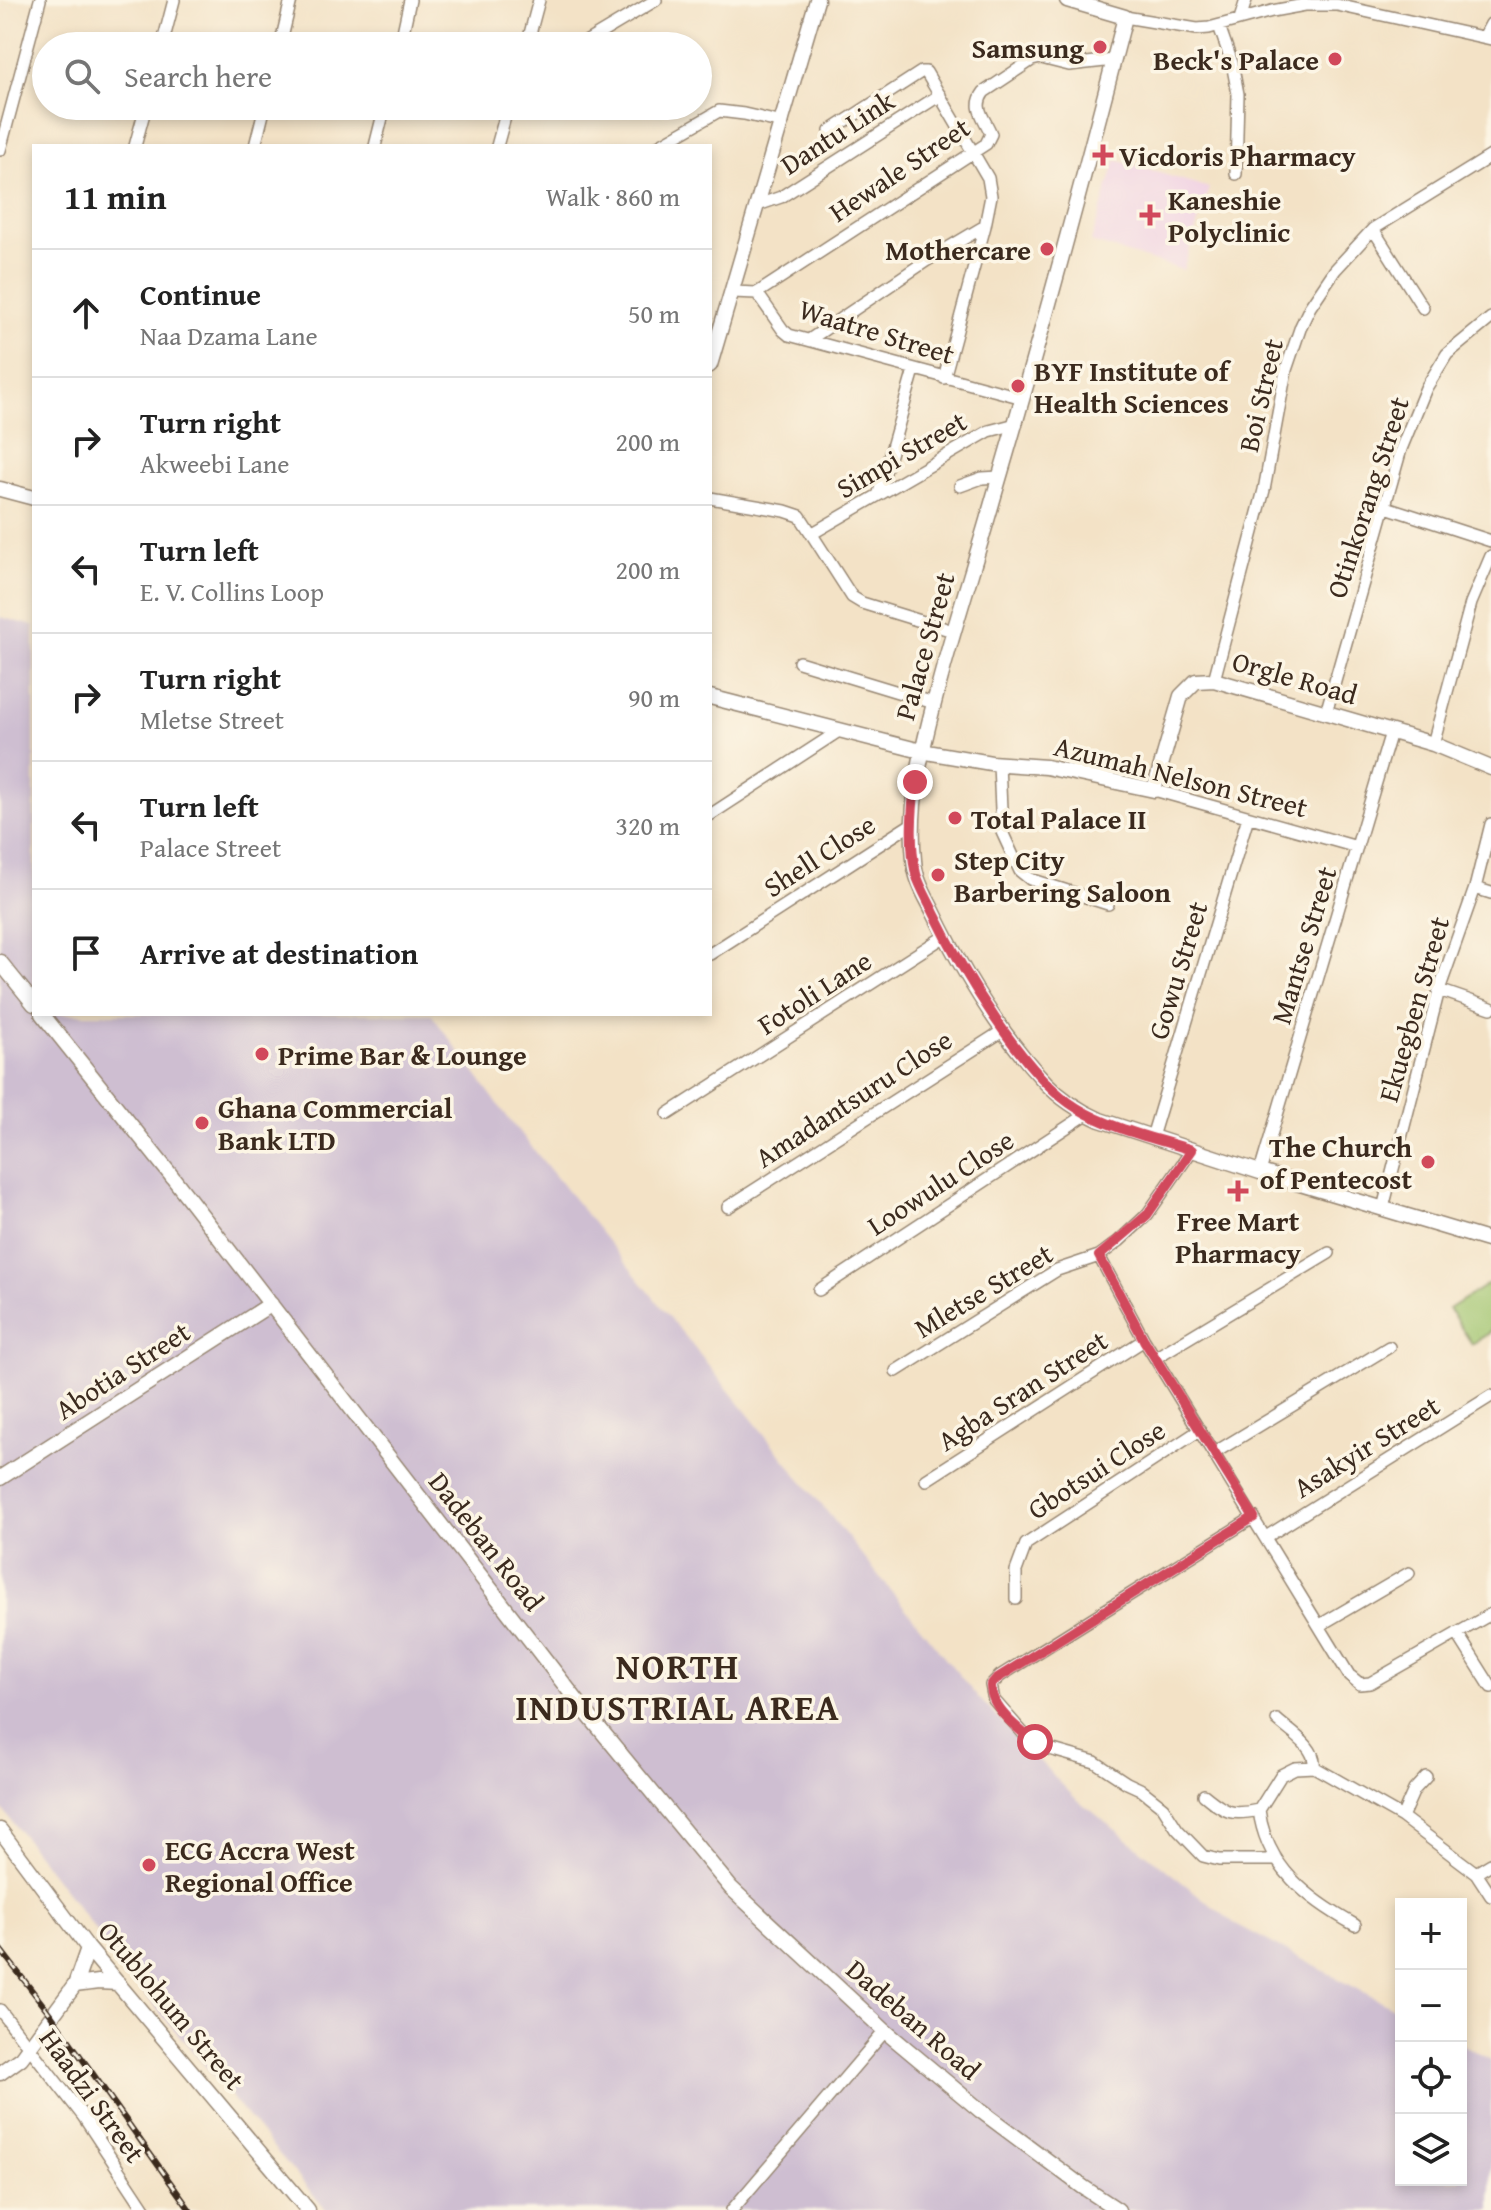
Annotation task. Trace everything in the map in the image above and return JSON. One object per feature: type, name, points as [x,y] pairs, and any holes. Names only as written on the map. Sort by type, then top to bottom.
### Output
[{"type":"street","points":[[0,150],[40,0]]},
{"type":"street","points":[[166,32],[174,0]]},
{"type":"street","points":[[283,32],[291,0]]},
{"type":"street","points":[[403,32],[410,0]]},
{"type":"street","points":[[531,32],[539,0]]},
{"type":"street","points":[[602,32],[656,0]]},
{"type":"street","points":[[712,358],[817,0]]},
{"type":"street","points":[[1067,0],[1103,6],[1125,17],[1197,29],[1305,5],[1337,5],[1488,38],[1491,24]]},
{"type":"street","points":[[1240,19],[1246,0]]},
{"type":"street","name":"Palace Street","points":[[1125,17],[1016,424],[953,631],[921,751],[915,782],[913,823],[916,873],[945,936],[1004,1030],[1048,1085],[1087,1114],[1260,1172],[1490,1237]]},
{"type":"street","points":[[1219,26],[1232,63],[1238,94],[1236,174]]},
{"type":"street","name":"Hewale Street","points":[[757,293],[986,144],[991,134],[978,108],[979,99],[984,92],[1032,60],[1041,58],[1069,65],[1114,60]]},
{"type":"street","points":[[830,131],[921,72],[926,72],[974,151],[992,190],[944,378]]},
{"type":"street","name":"Dantu Link","points":[[758,205],[781,197],[940,95]]},
{"type":"street","points":[[712,115],[719,111],[783,123]]},
{"type":"street","points":[[136,144],[142,120]]},
{"type":"street","points":[[256,144],[262,120]]},
{"type":"street","points":[[376,144],[382,120]]},
{"type":"street","points":[[498,144],[504,120]]},
{"type":"street","points":[[661,144],[703,120]]},
{"type":"street","name":"Boi Street","points":[[1214,680],[1264,490],[1292,350],[1310,307],[1335,270],[1373,229],[1491,156]]},
{"type":"street","points":[[809,340],[926,261],[985,226]]},
{"type":"street","points":[[1373,229],[1423,308]]},
{"type":"street","points":[[732,292],[757,293]]},
{"type":"street","name":"Waatre Street","points":[[757,293],[785,332],[1023,398]]},
{"type":"street","name":"Otinkorang Street","points":[[1326,713],[1401,449],[1426,388],[1447,354],[1491,318]]},
{"type":"street","points":[[879,493],[914,370]]},
{"type":"street","name":"Simpi Street","points":[[813,533],[989,431],[1016,424]]},
{"type":"street","points":[[960,486],[982,478],[1000,477]]},
{"type":"street","points":[[0,489],[32,497]]},
{"type":"street","points":[[712,498],[797,514],[813,533],[854,599],[953,631]]},
{"type":"street","points":[[1386,507],[1491,541]]},
{"type":"street","points":[[1433,744],[1471,603],[1491,556]]},
{"type":"street","points":[[799,662],[934,703]]},
{"type":"street","name":"Orgle Road","points":[[1154,790],[1181,696],[1196,681],[1214,680],[1433,744],[1491,768]]},
{"type":"street","name":"Azumah Nelson Street","points":[[712,698],[921,751],[999,764],[1046,767],[1154,790],[1357,847]]},
{"type":"street","points":[[712,814],[839,731]]},
{"type":"street","name":"Mantse Street","points":[[1260,1172],[1391,732]]},
{"type":"street","points":[[999,764],[1001,826],[1022,873],[1030,879],[1108,904]]},
{"type":"street","name":"Gowu Street","points":[[1152,1137],[1248,817]]},
{"type":"street","name":"Shell Close","points":[[712,953],[913,823]]},
{"type":"street","name":"Ekuegben Street","points":[[1383,1208],[1439,990],[1475,888],[1491,824]]},
{"type":"street","points":[[1475,888],[1491,893]]},
{"type":"street","name":"Fotoli Lane","points":[[668,1114],[945,936]]},
{"type":"street","points":[[0,962],[32,1002]]},
{"type":"street","points":[[1439,990],[1491,1008]]},
{"type":"street","name":"Dadeban Road","points":[[44,1016],[271,1304],[581,1706],[731,1888],[885,2031],[981,2111],[1118,2210]]},
{"type":"street","name":"Amadantsuru Close","points":[[728,1207],[1004,1030]]},
{"type":"street","name":"Loowulu Close","points":[[819,1290],[1087,1114]]},
{"type":"street","name":"Mletse Street","points":[[896,1371],[1057,1270],[1099,1256],[1147,1215],[1192,1150]]},
{"type":"street","points":[[1155,1358],[1329,1253]]},
{"type":"street","points":[[1099,1256],[1144,1340],[1349,1675],[1360,1684],[1370,1683],[1491,1614]]},
{"type":"street","name":"Abotia Street","points":[[0,1478],[271,1304]]},
{"type":"street","name":"Agba Sran Street","points":[[926,1480],[1144,1340]]},
{"type":"street","points":[[1214,1453],[1389,1347]]},
{"type":"street","name":"Asakyir Street","points":[[1266,1537],[1491,1396]]},
{"type":"street","name":"Gbotsui Close","points":[[1016,1599],[1016,1571],[1026,1544],[1200,1430]]},
{"type":"street","points":[[1254,1517],[1012,1668],[991,1685],[994,1700],[1035,1742],[1059,1753],[1095,1762],[1140,1789],[1163,1807],[1177,1829],[1203,1856],[1219,1860],[1275,1860]]},
{"type":"street","points":[[1320,1625],[1409,1573]]},
{"type":"street","points":[[1457,1633],[1491,1687]]},
{"type":"street","points":[[1277,1720],[1308,1748],[1315,1760],[1314,1767]]},
{"type":"street","points":[[1355,1925],[1309,1895],[1291,1879],[1275,1860],[1265,1840],[1259,1810],[1281,1775],[1295,1768],[1314,1767],[1402,1817],[1476,1873],[1491,1896]]},
{"type":"street","points":[[1402,1817],[1414,1790],[1426,1777]]},
{"type":"street","points":[[1204,1795],[1223,1811],[1232,1814],[1259,1810]]},
{"type":"street","name":"Otublohum Street","points":[[0,1830],[88,1948],[308,2210]]},
{"type":"street","points":[[1476,1873],[1491,1864]]},
{"type":"street","points":[[0,2073],[15,2064],[75,1985],[88,1948]]},
{"type":"street","points":[[75,1985],[118,1983]]},
{"type":"street","name":"Haadzi Street","points":[[0,2010],[83,2116],[145,2210]]},
{"type":"street","points":[[732,2210],[885,2031]]},
{"type":"shaded area","name":"Kaneshie Polyclinic","points":[[1116,160],[1209,188],[1183,270],[1091,242]]},
{"type":"shaded area","points":[[0,617],[32,625],[32,1016],[432,1016],[509,1119],[973,1692],[1074,1797],[1234,1923],[1395,2009],[1395,2186],[1467,2186],[1467,2047],[1491,2060],[1491,2210],[326,2210],[142,1991],[0,1806]]},
{"type":"green space","points":[[1491,1282],[1491,1332],[1472,1344],[1449,1309]]},
{"type":"railway","points":[[0,1949],[190,2210]]},
{"type":"place","name":"Samsung","points":[[1100,47]]},
{"type":"place","name":"Beck's Palace","points":[[1335,59]]},
{"type":"place","name":"Vicdoris Pharmacy","points":[[1103,155]]},
{"type":"place","name":"Kaneshie Polyclinic","points":[[1150,215]]},
{"type":"place","name":"Mothercare","points":[[1047,249]]},
{"type":"place","name":"BYF Institute of Health Sciences","points":[[1018,386]]},
{"type":"place","name":"Total Palace II","points":[[955,818]]},
{"type":"place","name":"Step City Barbering Saloon","points":[[938,875]]},
{"type":"place","name":"Prime Bar & Lounge","points":[[262,1054]]},
{"type":"place","name":"Ghana Commercial Bank LTD","points":[[202,1123]]},
{"type":"place","name":"The Church of Pentecost","points":[[1428,1162]]},
{"type":"place","name":"Free Mart Pharmacy","points":[[1238,1191]]},
{"type":"place","name":"ECG Accra West Regional Office","points":[[149,1865]]},
{"type":"district","name":"NORTH INDUSTRIAL AREA","points":[[678,1686]]},
{"type":"route","points":[[915,782],[914,860],[918,880],[945,936],[1004,1030],[1044,1081],[1076,1108],[1100,1120],[1192,1150],[1147,1215],[1099,1256],[1144,1340],[1254,1517],[996,1679],[991,1685],[994,1700],[1035,1742]]}]
